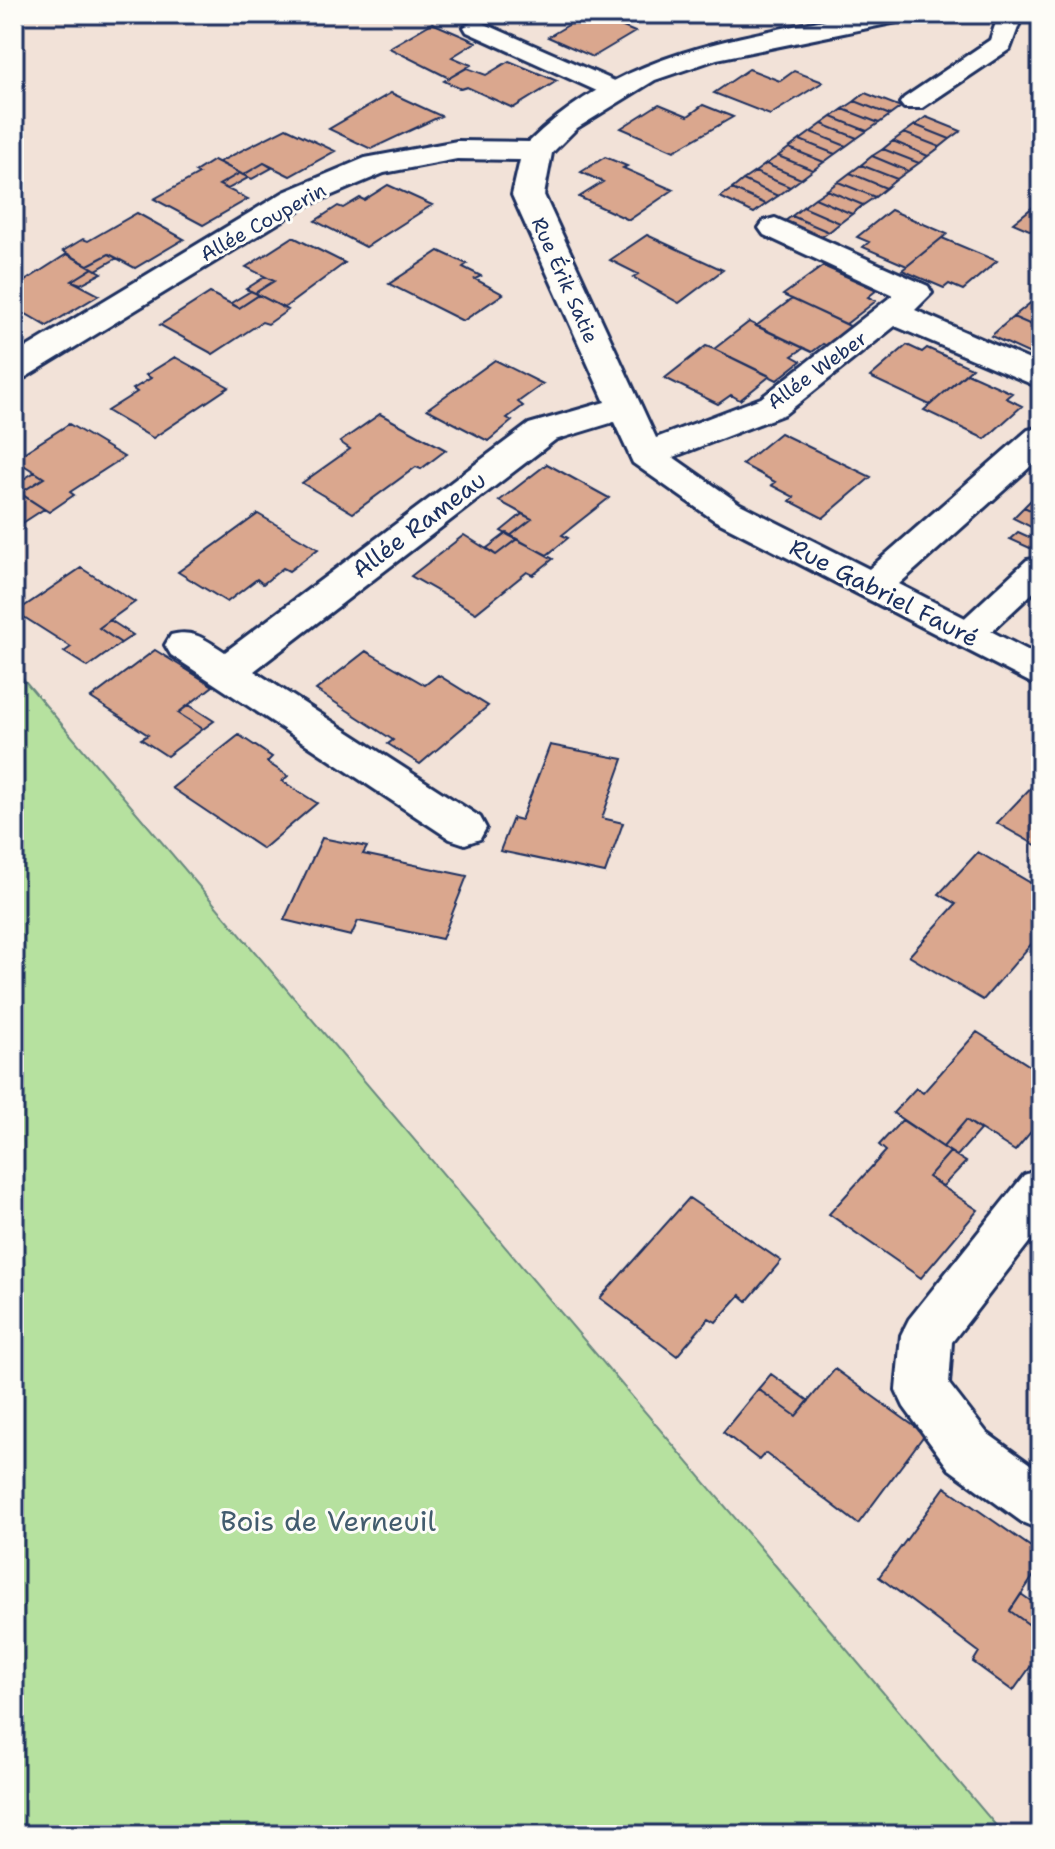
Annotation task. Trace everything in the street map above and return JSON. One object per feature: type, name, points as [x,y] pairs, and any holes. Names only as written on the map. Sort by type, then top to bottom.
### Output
[{"type":"street","points":[[537,151],[566,122],[645,74],[710,52],[897,14]]},
{"type":"street","name":"Allée Couperin","points":[[14,370],[295,199],[376,165],[457,150],[537,151]]},
{"type":"street","name":"Rue Érik Satie","points":[[537,151],[528,195],[646,455],[727,512]]},
{"type":"street","name":"Allée Weber","points":[[646,455],[773,406],[916,293],[775,228]]},
{"type":"street","points":[[893,313],[1041,378]]},
{"type":"street","name":"Allée Rameau","points":[[228,670],[542,432],[624,408]]},
{"type":"street","points":[[872,587],[1041,438]]},
{"type":"street","name":"Rue Gabriel Fauré","points":[[727,512],[1041,674]]},
{"type":"street","points":[[185,645],[228,670],[465,828]]},
{"type":"street","points":[[1041,1190],[927,1335],[922,1390],[968,1451],[1041,1504]]},
{"type":"lane","points":[[913,103],[1001,44],[1011,14]]},
{"type":"lane","points":[[476,27],[617,91]]},
{"type":"lane","points":[[967,635],[1039,568]]},
{"type":"green space","name":"Bois de Verneuil","points":[[14,668],[1004,1835],[14,1835]]},
{"type":"building","points":[[557,14],[592,14],[635,32],[593,57],[548,37],[570,24],[553,17]]},
{"type":"building","points":[[432,23],[476,42],[452,57],[471,65],[449,78],[389,48]]},
{"type":"building","points":[[509,61],[557,81],[513,108],[467,87],[461,89],[444,81],[467,68],[486,75]]},
{"type":"building","points":[[749,69],[780,81],[794,71],[823,82],[770,115],[714,93]]},
{"type":"building","points":[[391,93],[441,116],[371,149],[329,129]]},
{"type":"building","points":[[865,93],[901,107],[890,115],[855,101]]},
{"type":"building","points":[[855,101],[890,115],[879,123],[843,109]]},
{"type":"building","points":[[659,104],[688,116],[703,105],[733,117],[674,151],[621,128]]},
{"type":"building","points":[[843,109],[879,123],[867,131],[832,117]]},
{"type":"building","points":[[832,117],[867,131],[857,138],[822,124]]},
{"type":"building","points":[[926,117],[961,131],[950,139],[915,125]]},
{"type":"building","points":[[822,124],[857,138],[846,146],[811,132]]},
{"type":"building","points":[[915,125],[950,139],[940,147],[904,133]]},
{"type":"building","points":[[286,128],[335,151],[290,176],[264,163],[243,175],[219,162]]},
{"type":"building","points":[[811,132],[846,146],[835,154],[800,140]]},
{"type":"building","points":[[904,133],[940,147],[928,156],[893,141]]},
{"type":"building","points":[[800,140],[835,154],[824,162],[789,148]]},
{"type":"building","points":[[893,141],[928,156],[919,163],[883,149]]},
{"type":"building","points":[[789,148],[824,162],[813,170],[778,156]]},
{"type":"building","points":[[883,149],[919,163],[908,171],[872,156]]},
{"type":"building","points":[[778,156],[813,170],[801,179],[766,164]]},
{"type":"building","points":[[872,156],[908,171],[897,179],[861,165]]},
{"type":"building","points":[[605,157],[673,190],[629,220],[579,197],[603,182],[581,172]]},
{"type":"building","points":[[214,160],[240,173],[219,185],[248,199],[203,225],[154,199],[199,174],[195,172]]},
{"type":"building","points":[[264,163],[272,168],[252,179],[243,175]]},
{"type":"building","points":[[766,164],[801,179],[790,187],[755,172]]},
{"type":"building","points":[[861,165],[897,179],[886,188],[850,173]]},
{"type":"building","points":[[755,172],[790,187],[778,196],[743,180]]},
{"type":"building","points":[[240,173],[248,178],[228,189],[219,185]]},
{"type":"building","points":[[850,173],[886,188],[875,197],[838,182]]},
{"type":"building","points":[[743,180],[778,196],[766,204],[732,189]]},
{"type":"building","points":[[838,182],[875,197],[863,205],[827,190]]},
{"type":"building","points":[[388,185],[432,205],[366,247],[315,221],[338,206],[343,208],[360,198],[364,200]]},
{"type":"building","points":[[732,189],[766,204],[754,213],[720,197]]},
{"type":"building","points":[[827,190],[863,205],[852,214],[815,198]]},
{"type":"building","points":[[815,198],[852,214],[840,223],[803,207]]},
{"type":"building","points":[[803,207],[840,223],[829,232],[792,216]]},
{"type":"building","points":[[1033,207],[1041,210],[1041,235],[1013,223]]},
{"type":"building","points":[[891,210],[947,234],[907,266],[863,247],[869,242],[857,237]]},
{"type":"building","points":[[137,213],[184,239],[135,268],[109,254],[88,265],[63,251],[83,239],[88,241]]},
{"type":"building","points":[[792,216],[829,232],[817,240],[781,224]]},
{"type":"building","points":[[647,235],[723,270],[679,303],[633,277],[638,274],[610,260]]},
{"type":"building","points":[[293,237],[345,263],[284,308],[255,293],[274,281],[246,267]]},
{"type":"building","points":[[942,238],[997,261],[963,290],[949,284],[944,288],[902,270]]},
{"type":"building","points":[[439,251],[467,264],[463,267],[481,276],[475,279],[503,294],[463,321],[389,284]]},
{"type":"building","points":[[67,254],[93,268],[72,281],[99,295],[47,326],[14,307],[14,288]]},
{"type":"building","points":[[109,254],[117,258],[96,270],[88,265]]},
{"type":"building","points":[[823,266],[877,290],[868,297],[876,301],[846,324],[783,295]]},
{"type":"building","points":[[93,268],[102,273],[81,284],[72,281]]},
{"type":"building","points":[[265,277],[274,281],[255,293],[246,289]]},
{"type":"building","points":[[251,291],[259,295],[239,308],[231,303]]},
{"type":"building","points":[[210,293],[239,308],[259,295],[288,310],[268,324],[262,322],[213,354],[160,325]]},
{"type":"building","points":[[792,299],[854,328],[831,348],[823,344],[812,352],[756,326]]},
{"type":"building","points":[[1034,300],[1041,303],[1041,329],[1013,317]]},
{"type":"building","points":[[1013,317],[1041,329],[1041,359],[991,336]]},
{"type":"building","points":[[749,322],[804,348],[792,356],[801,361],[777,380],[714,349]]},
{"type":"building","points":[[907,345],[922,352],[927,348],[972,368],[930,405],[870,377]]},
{"type":"building","points":[[706,346],[770,376],[740,400],[731,395],[718,404],[665,378]]},
{"type":"building","points":[[175,357],[229,387],[153,438],[107,411],[137,392],[133,389],[151,378],[146,375]]},
{"type":"building","points":[[495,360],[543,384],[518,402],[523,406],[507,418],[512,421],[488,441],[427,409]]},
{"type":"building","points":[[967,373],[1012,393],[1006,398],[1022,406],[985,439],[924,410]]},
{"type":"building","points":[[380,414],[446,450],[421,469],[416,467],[353,513],[302,483],[350,449],[340,442]]},
{"type":"building","points":[[69,424],[124,457],[70,492],[74,495],[49,512],[20,493],[44,478],[14,459]]},
{"type":"building","points":[[780,433],[871,477],[823,518],[790,501],[794,497],[771,485],[775,482],[742,464]]},
{"type":"building","points":[[547,464],[609,498],[562,535],[568,538],[547,555],[510,536],[532,519],[499,501]]},
{"type":"building","points":[[35,472],[44,478],[20,493],[14,490],[14,485]]},
{"type":"building","points":[[16,491],[44,509],[21,524],[14,523]]},
{"type":"building","points":[[1037,494],[1041,496],[1041,515],[1024,507]]},
{"type":"building","points":[[1024,507],[1041,515],[1041,532],[1013,518]]},
{"type":"building","points":[[258,514],[318,549],[289,571],[283,568],[263,584],[257,579],[227,602],[178,572]]},
{"type":"building","points":[[522,514],[532,519],[510,536],[501,531]]},
{"type":"building","points":[[1018,532],[1038,541],[1030,548],[1010,539]]},
{"type":"building","points":[[507,533],[517,539],[496,555],[487,548]]},
{"type":"building","points":[[464,535],[496,555],[517,539],[553,559],[533,575],[527,572],[476,613],[411,576]]},
{"type":"building","points":[[81,568],[135,602],[99,628],[121,643],[88,667],[64,652],[71,647],[16,612]]},
{"type":"building","points":[[110,620],[133,635],[121,643],[99,628]]},
{"type":"building","points":[[155,650],[213,686],[178,713],[203,729],[167,756],[141,739],[148,735],[91,698]]},
{"type":"building","points":[[366,651],[425,685],[438,675],[488,706],[420,764],[388,744],[393,740],[316,690]]},
{"type":"building","points":[[189,705],[214,721],[203,729],[178,713]]},
{"type":"building","points":[[239,735],[272,757],[267,762],[288,776],[282,781],[317,803],[263,849],[172,788]]},
{"type":"building","points":[[550,745],[623,759],[602,818],[623,823],[605,873],[500,851],[513,818],[521,820]]},
{"type":"building","points":[[1041,777],[1041,848],[997,823]]},
{"type":"building","points":[[322,838],[367,847],[363,854],[467,876],[442,939],[358,921],[351,936],[284,920]]},
{"type":"building","points":[[978,852],[1041,889],[1041,933],[983,1000],[909,956],[956,904],[939,894]]},
{"type":"building","points":[[977,1032],[1041,1073],[1041,1120],[1015,1151],[966,1120],[943,1147],[893,1113],[916,1088],[923,1093]]},
{"type":"building","points":[[902,1120],[950,1152],[928,1177],[978,1210],[921,1278],[829,1214],[886,1151],[879,1145]]},
{"type":"building","points":[[966,1120],[980,1130],[957,1156],[943,1147]]},
{"type":"building","points":[[950,1152],[966,1162],[943,1186],[928,1177]]},
{"type":"building","points":[[689,1198],[781,1261],[747,1301],[740,1295],[716,1322],[709,1318],[677,1356],[600,1298]]},
{"type":"building","points":[[835,1369],[925,1434],[858,1524],[765,1453],[759,1460],[723,1432],[758,1389],[796,1416]]},
{"type":"building","points":[[771,1374],[809,1401],[796,1416],[758,1389]]},
{"type":"building","points":[[945,1487],[1041,1554],[1041,1565],[1010,1611],[1041,1633],[1041,1652],[1013,1691],[973,1662],[979,1652],[879,1577]]},
{"type":"building","points":[[1021,1594],[1041,1608],[1041,1633],[1010,1611]]}]
